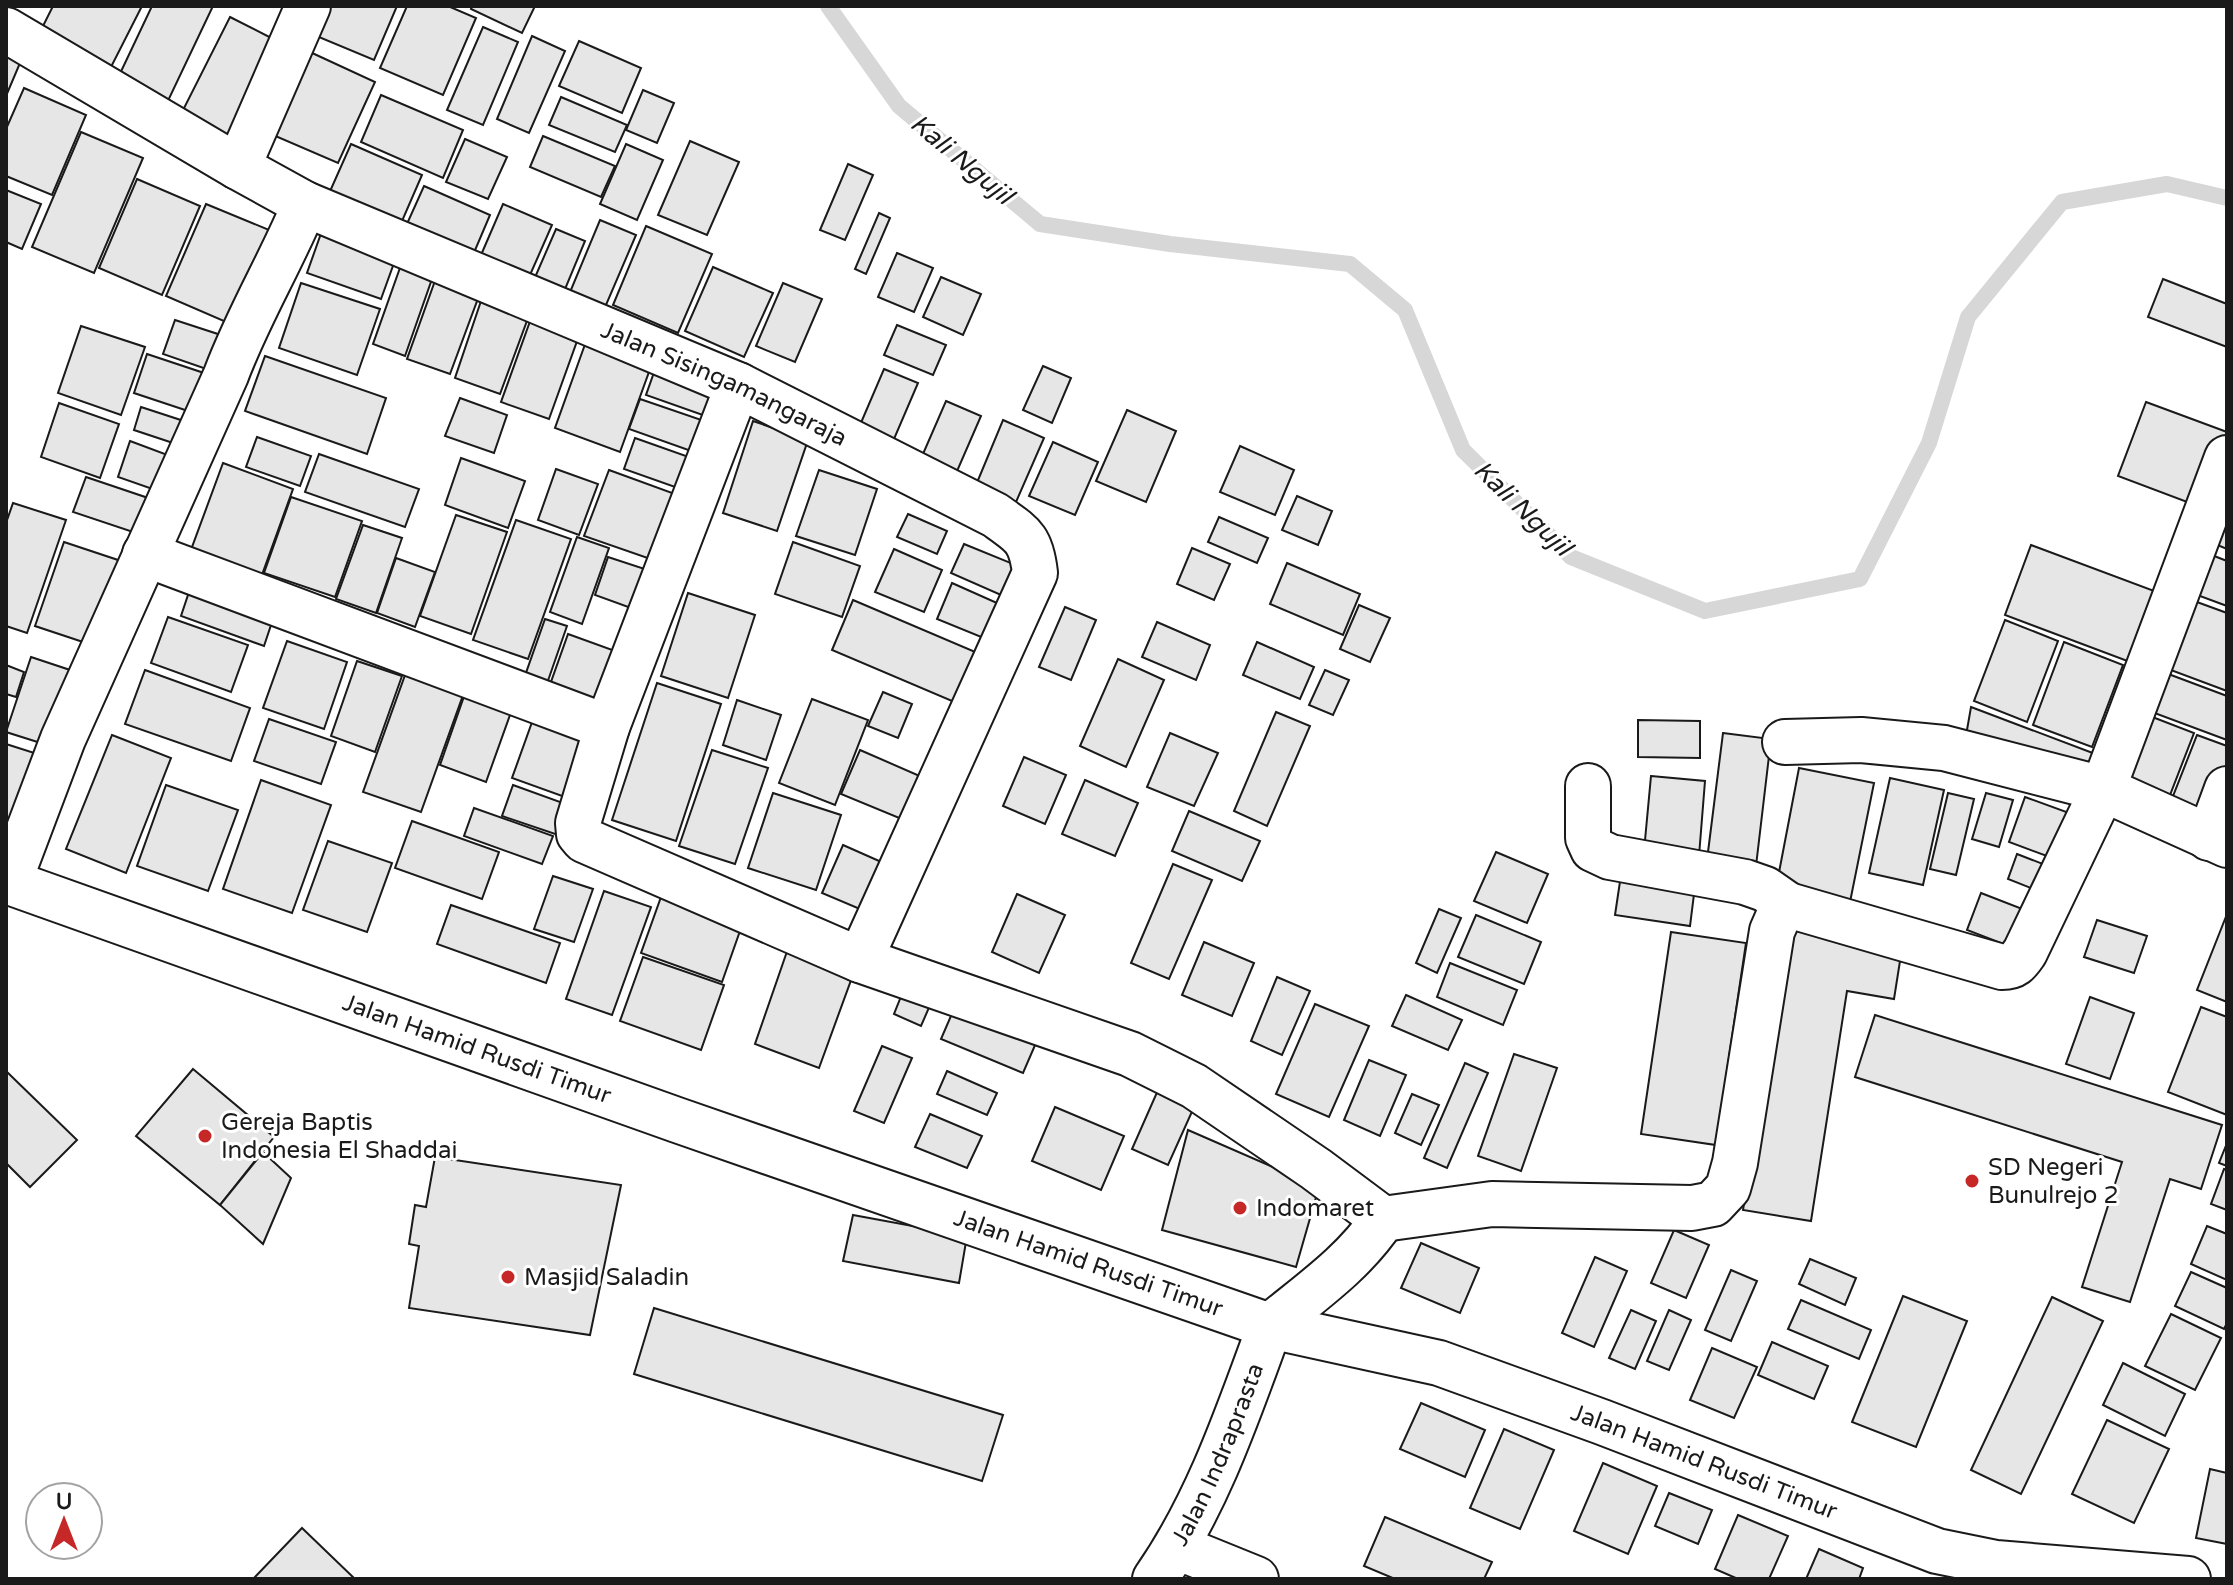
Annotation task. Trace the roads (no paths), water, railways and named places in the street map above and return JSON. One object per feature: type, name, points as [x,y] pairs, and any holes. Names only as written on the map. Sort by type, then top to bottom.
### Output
[{"type":"street","points":[[238,167],[308,6]]},
{"type":"street","name":"Jalan Sisingamangaraja","points":[[6,30],[305,204],[738,385],[995,515],[1018,531],[1033,550],[1035,573],[860,960]]},
{"type":"street","points":[[8,881],[63,739],[220,389],[239,339],[305,204]]},
{"type":"street","points":[[738,385],[607,727],[578,823],[579,834],[584,840],[860,960],[1143,1060],[1194,1086],[1383,1219],[1492,1204],[1692,1208],[1713,1204],[1728,1188],[1735,1163],[1772,931],[1779,915],[1788,905]]},
{"type":"street","points":[[1588,786],[1588,838],[1593,849],[1610,857],[1745,882],[1765,889],[1788,905],[2002,967],[2011,967],[2025,952],[2103,789],[2227,458]]},
{"type":"street","points":[[145,554],[607,727]]},
{"type":"street","points":[[1785,742],[1861,740],[1944,748],[2103,789],[2218,842],[2227,789]]},
{"type":"street","name":"Jalan Hamid Rusdi Timur","points":[[8,881],[691,1125],[1270,1326],[1439,1363],[1937,1551],[1996,1563],[2188,1579]]},
{"type":"street","points":[[1270,1326],[1346,1263],[1383,1219]]},
{"type":"street","name":"Jalan Indraprasta","points":[[1166,1563],[1233,1428],[1270,1326]]},
{"type":"street","points":[[1166,1563],[1256,1579]]},
{"type":"waterway","name":"Kali Ngujil","points":[[828,6],[899,106],[1040,224],[1170,244],[1350,264],[1405,310],[1463,450],[1571,557],[1705,611],[1860,579],[1929,443],[1968,317],[2062,202],[2167,184],[2227,198]]},
{"type":"place","name":"Gereja Baptis Indonesia El Shaddai","points":[[205,1136]]},
{"type":"place","name":"SD Negeri Bunulrejo 2","points":[[1972,1181]]},
{"type":"place","name":"Indomaret","points":[[1240,1208]]},
{"type":"place","name":"Masjid Saladin","points":[[508,1277]]}]
